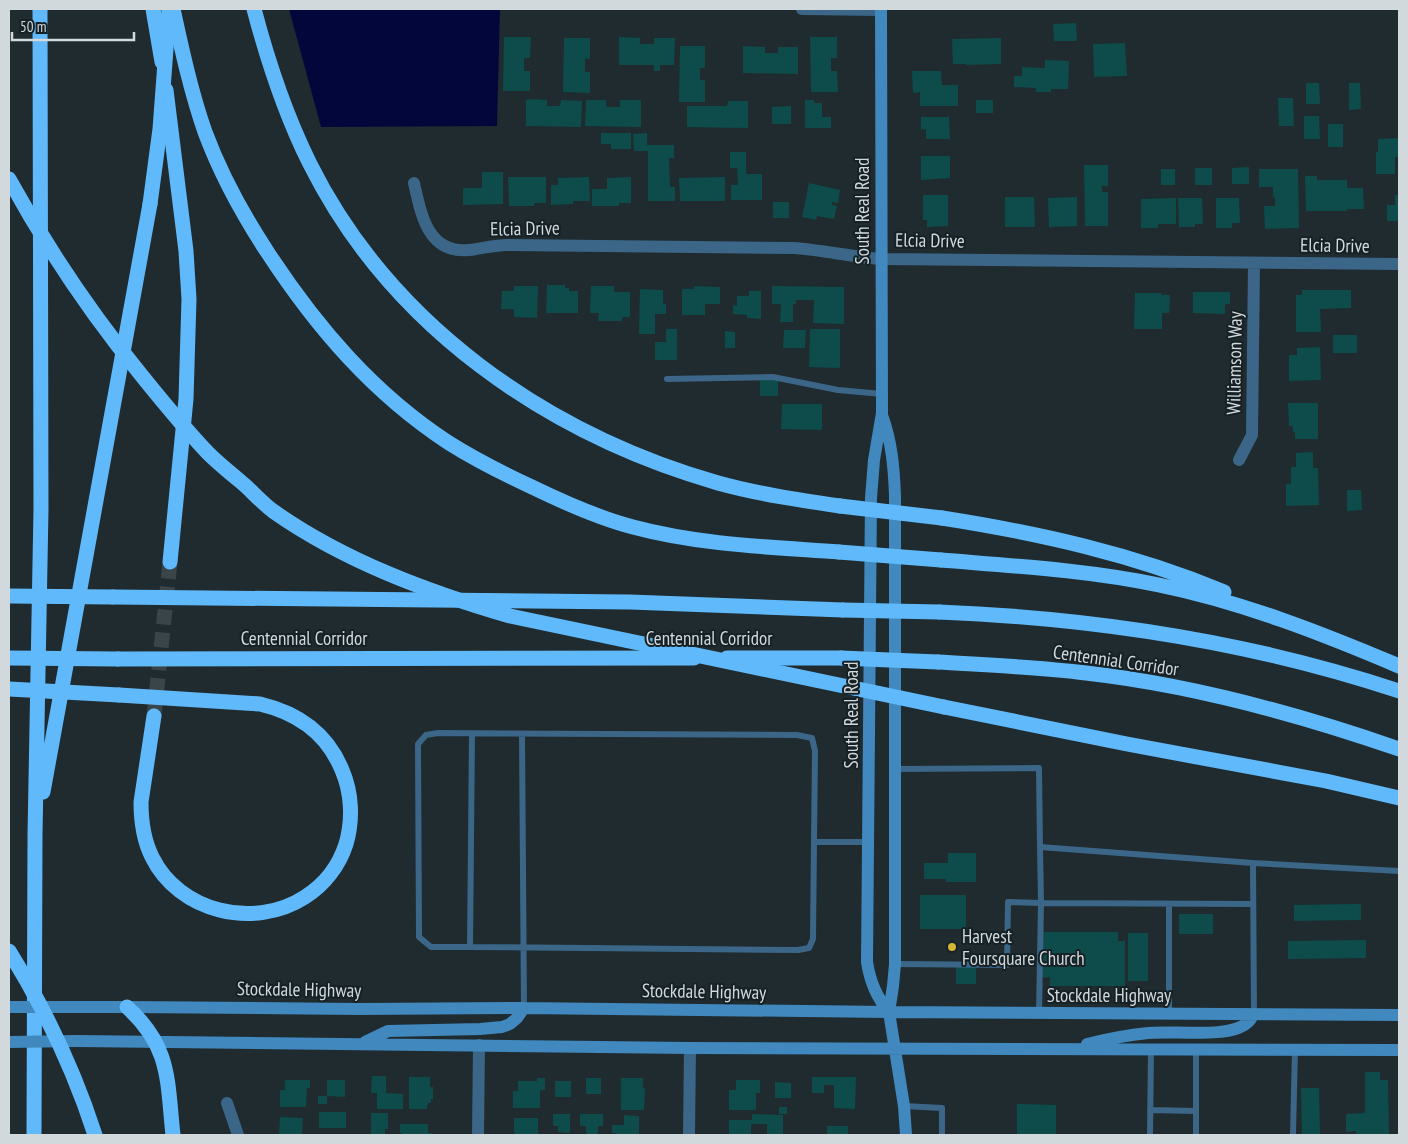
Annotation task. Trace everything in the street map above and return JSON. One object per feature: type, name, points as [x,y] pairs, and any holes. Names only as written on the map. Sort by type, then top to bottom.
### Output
[{"type":"highway","points":[[34,1135],[35,835],[41,509],[40,9]]},
{"type":"highway","points":[[153,9],[181,204],[186,251],[188,299],[186,399],[170,562]]},
{"type":"highway","points":[[35,835],[150,204],[160,130],[171,9]]},
{"type":"highway","points":[[171,9],[205,133],[243,213],[281,273],[329,337],[362,372],[398,405],[476,460],[565,503],[598,516],[647,531],[694,540],[1074,572],[1126,579],[1202,595],[1300,626]]},
{"type":"highway","points":[[254,9],[268,58],[294,130],[326,192],[355,238],[378,268],[417,312],[453,345],[503,383],[535,404],[597,437],[642,457],[680,472],[735,487],[780,498],[942,518],[1004,528],[1047,536],[1132,559],[1218,589],[1300,626],[1399,666]]},
{"type":"highway","points":[[9,179],[110,338],[174,416],[210,455],[272,510],[310,534],[348,554],[412,583],[469,604],[510,616],[944,707],[1326,781],[1399,798]]},
{"type":"highway","name":"Centennial Corridor","points":[[9,596],[630,602],[939,612],[1039,618],[1147,631],[1210,642],[1336,672],[1399,691]]},
{"type":"highway","name":"Centennial Corridor","points":[[9,658],[841,658],[938,662],[1086,673],[1138,680],[1190,690],[1293,715],[1399,749]]},
{"type":"highway","points":[[9,689],[260,704],[288,712],[301,720],[323,738],[339,762],[351,803],[349,834],[344,849],[331,873],[322,884],[300,900],[286,907],[265,913],[243,914],[227,912],[204,905],[184,894],[171,883],[152,858],[144,836],[141,816],[141,802],[154,716]]},
{"type":"highway","points":[[9,951],[26,978],[62,1048],[95,1135]]},
{"type":"highway","points":[[127,1006],[148,1028],[162,1055],[166,1069],[173,1135]]},
{"type":"main road","name":"South Real Road","points":[[881,9],[882,413],[871,498],[867,962],[869,976],[874,989],[880,1001],[889,1012]]},
{"type":"main road","name":"South Real Road","points":[[882,413],[890,439],[894,478],[895,964],[889,1012],[904,1106],[906,1135]]},
{"type":"main road","name":"Stockdale Highway","points":[[9,1007],[524,1008],[1399,1015]]},
{"type":"main road","points":[[360,1044],[388,1032],[502,1027],[510,1024],[517,1018],[524,1008]]},
{"type":"main road","points":[[1068,1049],[1150,1032],[1220,1032],[1235,1030],[1247,1024],[1254,1014]]},
{"type":"main road","points":[[9,1042],[77,1041],[690,1048],[1399,1050]]},
{"type":"street","points":[[802,9],[881,9]]},
{"type":"street","name":"Elcia Drive","points":[[414,183],[422,218],[428,230],[444,246],[456,250],[507,245],[794,248],[881,259],[1399,264]]},
{"type":"street","name":"Williamson Way","points":[[1239,460],[1252,435],[1254,263]]},
{"type":"street","points":[[478,1135],[479,1045]]},
{"type":"street","points":[[689,1135],[690,1048]]},
{"type":"street","points":[[227,1102],[238,1135]]},
{"type":"lane","points":[[667,379],[773,377],[838,390],[882,394]]},
{"type":"lane","points":[[438,733],[522,734],[797,735],[812,738],[815,751],[813,939],[809,948],[798,950],[431,947],[419,937],[418,744],[426,735],[438,733]]},
{"type":"lane","points":[[470,947],[472,734]]},
{"type":"lane","points":[[522,734],[524,1008]]},
{"type":"lane","points":[[895,769],[1039,768],[1041,903],[1039,1013]]},
{"type":"lane","points":[[814,842],[868,842]]},
{"type":"lane","points":[[1040,847],[1253,863],[1399,871]]},
{"type":"lane","points":[[1253,863],[1254,1014]]},
{"type":"lane","points":[[895,964],[1007,965],[1008,902],[1254,904]]},
{"type":"lane","points":[[1169,904],[1169,1014]]},
{"type":"lane","points":[[1150,1135],[1151,1049]]},
{"type":"lane","points":[[1196,1049],[1196,1135]]},
{"type":"lane","points":[[1294,1135],[1295,1049]]},
{"type":"lane","points":[[904,1106],[942,1108],[942,1135]]},
{"type":"lane","points":[[1150,1110],[1196,1111]]},
{"type":"shaded area","points":[[289,9],[500,9],[497,126],[321,127]]},
{"type":"building","points":[[1076,23],[1077,41],[1054,41],[1053,24]]},
{"type":"building","points":[[504,37],[531,37],[530,58],[524,58],[524,71],[530,71],[530,91],[503,91]]},
{"type":"building","points":[[619,37],[640,38],[640,44],[654,44],[654,38],[675,38],[674,65],[660,65],[660,71],[654,71],[654,65],[619,65]]},
{"type":"building","points":[[810,37],[837,37],[837,58],[831,58],[831,71],[837,71],[838,92],[811,92]]},
{"type":"building","points":[[564,38],[590,38],[590,59],[585,58],[585,72],[590,72],[590,93],[563,92]]},
{"type":"building","points":[[1001,38],[1001,64],[953,64],[952,39]]},
{"type":"building","points":[[1125,43],[1127,76],[1094,77],[1093,44]]},
{"type":"building","points":[[680,46],[705,46],[705,68],[700,68],[700,80],[705,80],[705,102],[679,102]]},
{"type":"building","points":[[743,46],[765,47],[765,53],[778,53],[778,47],[798,47],[798,74],[743,73]]},
{"type":"building","points":[[1045,60],[1069,61],[1068,89],[1051,89],[1051,92],[1036,92],[1036,88],[1014,87],[1014,76],[1022,76],[1022,67],[1045,68]]},
{"type":"building","points":[[912,71],[941,71],[942,85],[958,85],[958,106],[920,106],[920,92],[913,93]]},
{"type":"building","points":[[1306,83],[1319,83],[1320,104],[1306,104]]},
{"type":"building","points":[[1349,83],[1360,83],[1361,109],[1349,110]]},
{"type":"building","points":[[1278,98],[1293,98],[1294,126],[1279,126]]},
{"type":"building","points":[[526,100],[547,100],[547,106],[560,106],[561,100],[582,101],[581,127],[526,126]]},
{"type":"building","points":[[586,100],[606,100],[606,107],[620,107],[620,100],[641,100],[641,127],[585,126]]},
{"type":"building","points":[[805,100],[814,100],[814,103],[822,103],[822,117],[831,117],[831,128],[805,128]]},
{"type":"building","points":[[976,100],[993,100],[993,113],[976,113]]},
{"type":"building","points":[[728,101],[748,101],[748,128],[687,127],[687,106],[727,106]]},
{"type":"building","points":[[791,106],[791,124],[772,124],[772,107]]},
{"type":"building","points":[[1304,116],[1319,116],[1320,139],[1304,139]]},
{"type":"building","points":[[921,117],[949,117],[950,139],[926,139],[926,129],[921,130]]},
{"type":"building","points":[[1328,124],[1343,124],[1343,147],[1328,147]]},
{"type":"building","points":[[601,133],[631,133],[631,149],[611,149],[611,144],[601,144]]},
{"type":"building","points":[[647,133],[647,145],[674,145],[674,158],[669,158],[670,187],[675,187],[675,201],[648,201],[648,151],[634,151],[633,134]]},
{"type":"building","points":[[1399,138],[1399,157],[1395,157],[1395,174],[1376,174],[1378,139]]},
{"type":"building","points":[[730,152],[746,152],[746,174],[762,174],[762,200],[731,200],[731,185],[738,185],[737,168],[730,168]]},
{"type":"building","points":[[921,156],[950,156],[950,178],[921,180]]},
{"type":"building","points":[[1084,165],[1108,165],[1108,186],[1102,186],[1102,192],[1108,192],[1108,226],[1085,226]]},
{"type":"building","points":[[1249,167],[1249,184],[1232,184],[1232,168]]},
{"type":"building","points":[[1195,168],[1212,168],[1212,185],[1195,185]]},
{"type":"building","points":[[1161,169],[1175,169],[1175,185],[1161,185]]},
{"type":"building","points":[[1259,169],[1298,169],[1299,228],[1265,229],[1264,206],[1275,206],[1275,197],[1273,197],[1273,187],[1259,187]]},
{"type":"building","points":[[482,172],[503,172],[503,204],[463,205],[463,188],[482,188]]},
{"type":"building","points":[[1305,176],[1317,176],[1317,180],[1347,180],[1347,188],[1363,188],[1364,209],[1306,211]]},
{"type":"building","points":[[508,177],[546,177],[546,203],[534,203],[534,206],[509,206]]},
{"type":"building","points":[[589,177],[590,201],[573,201],[573,204],[551,205],[551,185],[558,185],[558,178]]},
{"type":"building","points":[[631,177],[631,203],[619,203],[619,206],[592,206],[592,189],[607,189],[607,178]]},
{"type":"building","points":[[725,177],[725,201],[680,201],[679,178]]},
{"type":"building","points":[[809,183],[840,190],[838,203],[832,202],[832,205],[837,206],[834,219],[817,216],[816,220],[802,217]]},
{"type":"building","points":[[923,195],[948,195],[948,226],[927,227],[927,220],[923,220]]},
{"type":"building","points":[[1395,195],[1399,195],[1399,221],[1387,221],[1387,205],[1395,205]]},
{"type":"building","points":[[1005,197],[1034,197],[1035,227],[1005,227]]},
{"type":"building","points":[[1077,197],[1077,226],[1049,227],[1048,198]]},
{"type":"building","points":[[1176,198],[1176,224],[1158,224],[1158,228],[1141,228],[1141,199]]},
{"type":"building","points":[[1178,198],[1202,198],[1203,224],[1195,224],[1195,227],[1179,227]]},
{"type":"building","points":[[1216,198],[1239,198],[1240,223],[1232,223],[1232,228],[1216,228]]},
{"type":"building","points":[[773,202],[789,202],[789,218],[773,218]]},
{"type":"building","points":[[547,285],[565,285],[565,288],[569,288],[569,291],[578,291],[578,313],[546,313]]},
{"type":"building","points":[[514,286],[538,286],[537,318],[514,317],[514,309],[501,309],[502,291],[514,291]]},
{"type":"building","points":[[591,286],[614,286],[614,292],[630,292],[630,317],[622,317],[622,321],[598,321],[599,313],[590,313]]},
{"type":"building","points":[[694,286],[720,287],[720,304],[705,304],[705,315],[682,315],[682,289],[694,289]]},
{"type":"building","points":[[772,286],[844,287],[844,324],[813,323],[814,300],[796,300],[796,304],[793,304],[793,322],[780,322],[781,304],[772,304]]},
{"type":"building","points":[[640,289],[663,290],[663,304],[666,304],[666,314],[655,314],[655,334],[639,334]]},
{"type":"building","points":[[1302,290],[1351,290],[1351,308],[1320,309],[1321,332],[1296,332],[1296,295],[1302,295]]},
{"type":"building","points":[[749,291],[761,291],[761,319],[733,314],[733,305],[737,306],[737,296],[749,296]]},
{"type":"building","points":[[1193,292],[1230,292],[1230,304],[1225,304],[1225,314],[1193,313]]},
{"type":"building","points":[[1135,293],[1170,295],[1169,313],[1162,313],[1162,329],[1134,329]]},
{"type":"building","points":[[666,329],[677,329],[677,360],[655,360],[655,342],[666,342]]},
{"type":"building","points":[[810,329],[840,329],[840,368],[809,367]]},
{"type":"building","points":[[784,330],[806,330],[805,348],[783,348]]},
{"type":"building","points":[[725,331],[735,332],[735,348],[725,348]]},
{"type":"building","points":[[1333,335],[1357,335],[1357,353],[1333,353]]},
{"type":"building","points":[[1320,347],[1321,380],[1289,381],[1289,355],[1297,355],[1297,348]]},
{"type":"building","points":[[760,378],[778,379],[778,396],[760,396]]},
{"type":"building","points":[[1288,403],[1318,403],[1318,439],[1295,439],[1293,426],[1289,426]]},
{"type":"building","points":[[782,404],[822,404],[822,430],[781,429]]},
{"type":"building","points":[[1313,452],[1313,468],[1318,468],[1319,505],[1286,506],[1286,484],[1291,484],[1291,467],[1296,467],[1296,453]]},
{"type":"building","points":[[1347,490],[1361,490],[1362,510],[1347,511]]},
{"type":"building","points":[[948,853],[976,853],[976,882],[946,882],[946,879],[924,879],[924,863],[948,863]]},
{"type":"building","points":[[920,895],[966,895],[966,929],[920,929]]},
{"type":"building","points":[[1361,904],[1361,920],[1294,921],[1294,905]]},
{"type":"building","points":[[1179,914],[1213,914],[1213,934],[1179,934]]},
{"type":"building","points":[[1042,932],[1118,932],[1118,941],[1125,941],[1125,986],[1050,986],[1050,977],[1042,978]]},
{"type":"building","points":[[1128,933],[1148,933],[1148,981],[1128,981]]},
{"type":"building","points":[[1366,940],[1366,958],[1288,959],[1288,941]]},
{"type":"building","points":[[956,967],[976,967],[976,984],[956,984]]},
{"type":"building","points":[[1365,1072],[1380,1072],[1380,1080],[1388,1080],[1389,1135],[1356,1135],[1356,1131],[1346,1132],[1346,1114],[1365,1113]]},
{"type":"building","points":[[372,1076],[386,1076],[386,1093],[403,1094],[403,1109],[377,1109],[377,1093],[371,1093]]},
{"type":"building","points":[[409,1077],[430,1077],[430,1087],[433,1087],[433,1099],[431,1099],[431,1103],[428,1103],[427,1109],[409,1109]]},
{"type":"building","points":[[812,1077],[856,1077],[855,1109],[834,1108],[834,1085],[824,1085],[824,1093],[812,1093]]},
{"type":"building","points":[[537,1078],[545,1078],[545,1090],[540,1090],[540,1108],[513,1108],[513,1091],[518,1091],[518,1081],[537,1081]]},
{"type":"building","points":[[586,1078],[601,1078],[601,1094],[586,1094]]},
{"type":"building","points":[[621,1078],[643,1078],[643,1088],[645,1088],[644,1110],[621,1110]]},
{"type":"building","points":[[285,1080],[310,1080],[310,1088],[307,1088],[306,1107],[280,1107],[280,1090],[285,1090]]},
{"type":"building","points":[[327,1080],[345,1080],[345,1097],[327,1096]]},
{"type":"building","points":[[736,1080],[760,1080],[760,1093],[756,1093],[756,1110],[729,1110],[729,1090],[736,1090]]},
{"type":"building","points":[[555,1081],[571,1081],[571,1097],[555,1097]]},
{"type":"building","points":[[775,1082],[791,1083],[791,1098],[775,1098]]},
{"type":"building","points":[[1301,1088],[1319,1088],[1320,1135],[1302,1135]]},
{"type":"building","points":[[318,1096],[327,1096],[327,1104],[318,1104]]},
{"type":"building","points":[[1017,1104],[1056,1105],[1056,1135],[1017,1135]]},
{"type":"building","points":[[779,1107],[787,1107],[787,1114],[779,1114]]},
{"type":"building","points":[[319,1112],[346,1112],[346,1128],[319,1128]]},
{"type":"building","points":[[371,1113],[388,1113],[388,1129],[385,1129],[385,1135],[371,1135]]},
{"type":"building","points":[[553,1114],[570,1114],[570,1133],[558,1132],[558,1126],[553,1126]]},
{"type":"building","points":[[580,1114],[603,1114],[603,1126],[598,1126],[598,1135],[586,1135],[586,1126],[580,1126]]},
{"type":"building","points":[[752,1114],[783,1115],[783,1135],[767,1135],[767,1124],[751,1124],[751,1135],[729,1135],[729,1120],[752,1120]]},
{"type":"building","points":[[624,1115],[639,1116],[639,1135],[616,1135],[616,1133],[612,1133],[612,1125],[624,1125]]},
{"type":"building","points":[[280,1117],[303,1118],[302,1135],[279,1135]]},
{"type":"building","points":[[514,1118],[538,1118],[538,1135],[514,1135]]},
{"type":"building","points":[[400,1124],[428,1124],[428,1133],[432,1133],[432,1135],[402,1135],[400,1133]]},
{"type":"building","points":[[827,1126],[848,1126],[848,1135],[827,1135]]},
{"type":"tunnel","points":[[154,716],[170,562]]},
{"type":"place","name":"Harvest Foursquare Church","points":[[952,947]]}]
